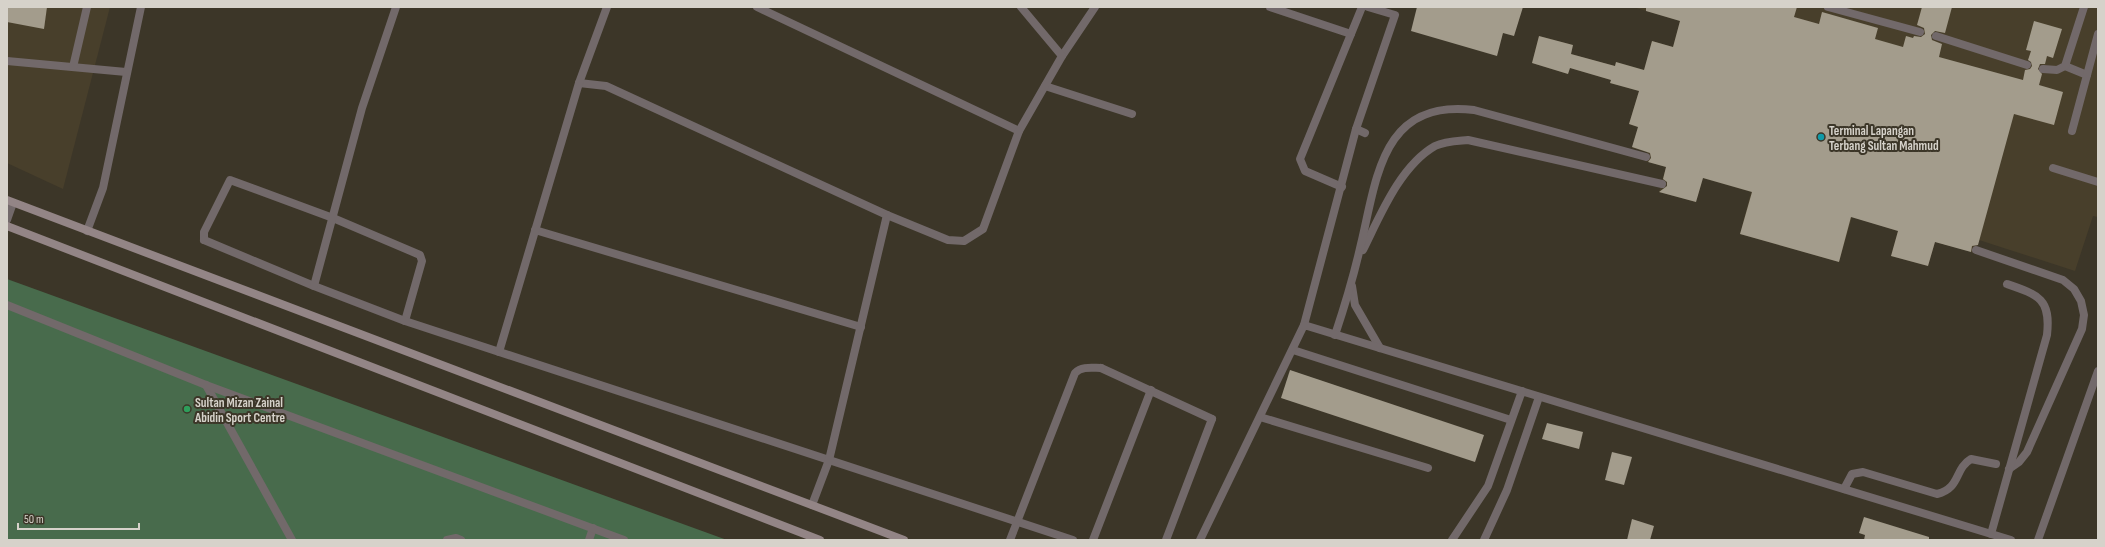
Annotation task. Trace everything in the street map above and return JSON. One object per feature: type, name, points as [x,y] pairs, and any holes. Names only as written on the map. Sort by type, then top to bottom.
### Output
[{"type":"main road","points":[[10,202],[904,540]]},
{"type":"main road","points":[[7,226],[820,540]]},
{"type":"street","points":[[72,67],[87,7]]},
{"type":"street","points":[[87,231],[103,188],[126,72],[141,7]]},
{"type":"street","points":[[314,286],[362,108],[396,7]]},
{"type":"street","points":[[499,352],[579,83],[608,7]]},
{"type":"street","points":[[757,7],[1019,131]]},
{"type":"street","points":[[1021,7],[1062,56]]},
{"type":"street","points":[[579,83],[606,86],[887,215],[948,240],[964,241],[975,236],[983,229],[1019,131],[1062,56],[1095,7]]},
{"type":"street","points":[[1270,7],[1351,34]]},
{"type":"street","points":[[1342,186],[1305,171],[1300,159],[1362,7]]},
{"type":"street","points":[[1200,540],[1304,325],[1351,153],[1356,129],[1395,15],[1368,7]]},
{"type":"street","points":[[1828,7],[1920,32]]},
{"type":"street","points":[[2043,69],[2058,70],[2065,66],[2084,7]]},
{"type":"street","points":[[2072,131],[2098,34]]},
{"type":"street","points":[[1936,36],[2027,65]]},
{"type":"street","points":[[7,61],[126,72]]},
{"type":"street","points":[[2065,66],[2087,75]]},
{"type":"street","points":[[1045,86],[1132,114]]},
{"type":"street","points":[[1335,335],[1352,285],[1377,176],[1385,152],[1401,131],[1423,116],[1448,109],[1474,110],[1646,157]]},
{"type":"street","points":[[1356,129],[1365,133]]},
{"type":"street","points":[[1357,264],[1390,196],[1414,164],[1425,153],[1437,146],[1450,142],[1468,140],[1662,184]]},
{"type":"street","points":[[2053,168],[2098,182]]},
{"type":"street","points":[[405,321],[422,261],[420,254],[333,218],[230,180],[204,232],[204,240],[314,286],[405,321],[1073,540]]},
{"type":"street","points":[[7,220],[10,202]]},
{"type":"street","points":[[812,505],[829,460],[887,215]]},
{"type":"street","points":[[535,230],[861,327]]},
{"type":"street","points":[[1976,250],[2057,276],[2074,289],[2081,301],[2084,315],[2082,329],[2027,452],[2019,462],[2009,469]]},
{"type":"street","points":[[1991,534],[2047,335],[2049,318],[2044,305],[2033,293],[2007,284]]},
{"type":"street","points":[[1352,285],[1355,305],[1380,348]]},
{"type":"street","points":[[7,305],[206,385],[624,540]]},
{"type":"street","points":[[1304,325],[2011,540]]},
{"type":"street","points":[[1293,350],[1511,420]]},
{"type":"street","points":[[1010,540],[1075,373],[1079,369],[1084,368],[1102,368],[1212,419],[1166,540]]},
{"type":"street","points":[[2038,540],[2096,388],[2098,371]]},
{"type":"street","points":[[206,385],[292,540]]},
{"type":"street","points":[[1093,540],[1151,390]]},
{"type":"street","points":[[1452,540],[1488,486],[1522,391]]},
{"type":"street","points":[[1484,540],[1506,490],[1539,397]]},
{"type":"street","points":[[1260,417],[1428,468]]},
{"type":"street","points":[[1844,489],[1852,474],[1863,472],[1937,494],[1947,492],[1954,485],[1964,463],[1972,459],[1996,464]]},
{"type":"street","points":[[589,540],[593,528]]},
{"type":"street","points":[[447,540],[456,538],[461,540]]},
{"type":"shaded area","points":[[7,7],[110,7],[63,189],[7,163]]},
{"type":"shaded area","name":"Terminal Lapangan Terbang Sultan Mahmud","points":[[1633,7],[2098,7],[2098,217],[2093,216],[2075,271],[1979,240],[1975,253],[1935,242],[1928,266],[1891,256],[1898,231],[1852,217],[1839,262],[1740,234],[1751,192],[1703,178],[1696,202],[1659,192],[1666,167],[1645,161],[1647,152],[1632,148],[1638,127],[1629,124],[1639,91],[1610,83],[1611,80],[1570,68],[1568,74],[1532,63],[1539,36],[1573,45],[1571,54],[1615,66],[1616,62],[1644,70],[1652,41],[1673,47],[1680,21]]},
{"type":"green space","name":"Sultan Mizan Zainal Abidin Sport Centre","points":[[7,279],[727,540],[7,540]]},
{"type":"building","points":[[7,7],[47,7],[44,29],[7,22]]},
{"type":"building","points":[[1417,7],[1523,7],[1514,36],[1503,33],[1497,56],[1411,31]]},
{"type":"building","name":"Terminal Lapangan Terbang Sultan Mahmud","points":[[1646,7],[1797,7],[1794,17],[1819,24],[1822,12],[1878,28],[1875,39],[1903,47],[1906,36],[1913,38],[1914,36],[1921,37],[1925,34],[1924,28],[1917,25],[1922,7],[1952,7],[1945,33],[1935,31],[1931,35],[1932,40],[1942,44],[1939,57],[2023,80],[2025,70],[2030,69],[2032,66],[2031,62],[2028,60],[2031,51],[2026,50],[2034,21],[2062,29],[2053,58],[2047,56],[2045,64],[2040,64],[2038,69],[2042,74],[2039,85],[2063,92],[2054,125],[2014,114],[1978,245],[1972,246],[1971,252],[1935,242],[1928,266],[1891,256],[1898,231],[1851,217],[1839,262],[1740,234],[1752,192],[1703,178],[1696,202],[1659,192],[1667,186],[1667,182],[1663,179],[1666,167],[1648,162],[1651,158],[1650,153],[1632,147],[1638,127],[1629,124],[1639,91],[1610,83],[1611,80],[1570,68],[1568,74],[1532,63],[1539,36],[1573,45],[1571,54],[1615,66],[1616,62],[1644,70],[1652,41],[1673,47],[1680,21],[1646,11]]},
{"type":"building","points":[[1290,370],[1484,435],[1475,462],[1281,398]]},
{"type":"building","points":[[1547,423],[1583,432],[1579,449],[1542,439]]},
{"type":"building","points":[[1612,452],[1632,457],[1624,485],[1605,480]]},
{"type":"building","points":[[1864,517],[1929,537],[1929,540],[1864,540],[1865,535],[1859,533]]},
{"type":"building","points":[[1632,519],[1654,526],[1650,540],[1627,540]]},
{"type":"place","name":"Terminal Lapangan Terbang Sultan Mahmud","points":[[1821,137]]},
{"type":"place","name":"Sultan Mizan Zainal Abidin Sport Centre","points":[[187,409]]}]
